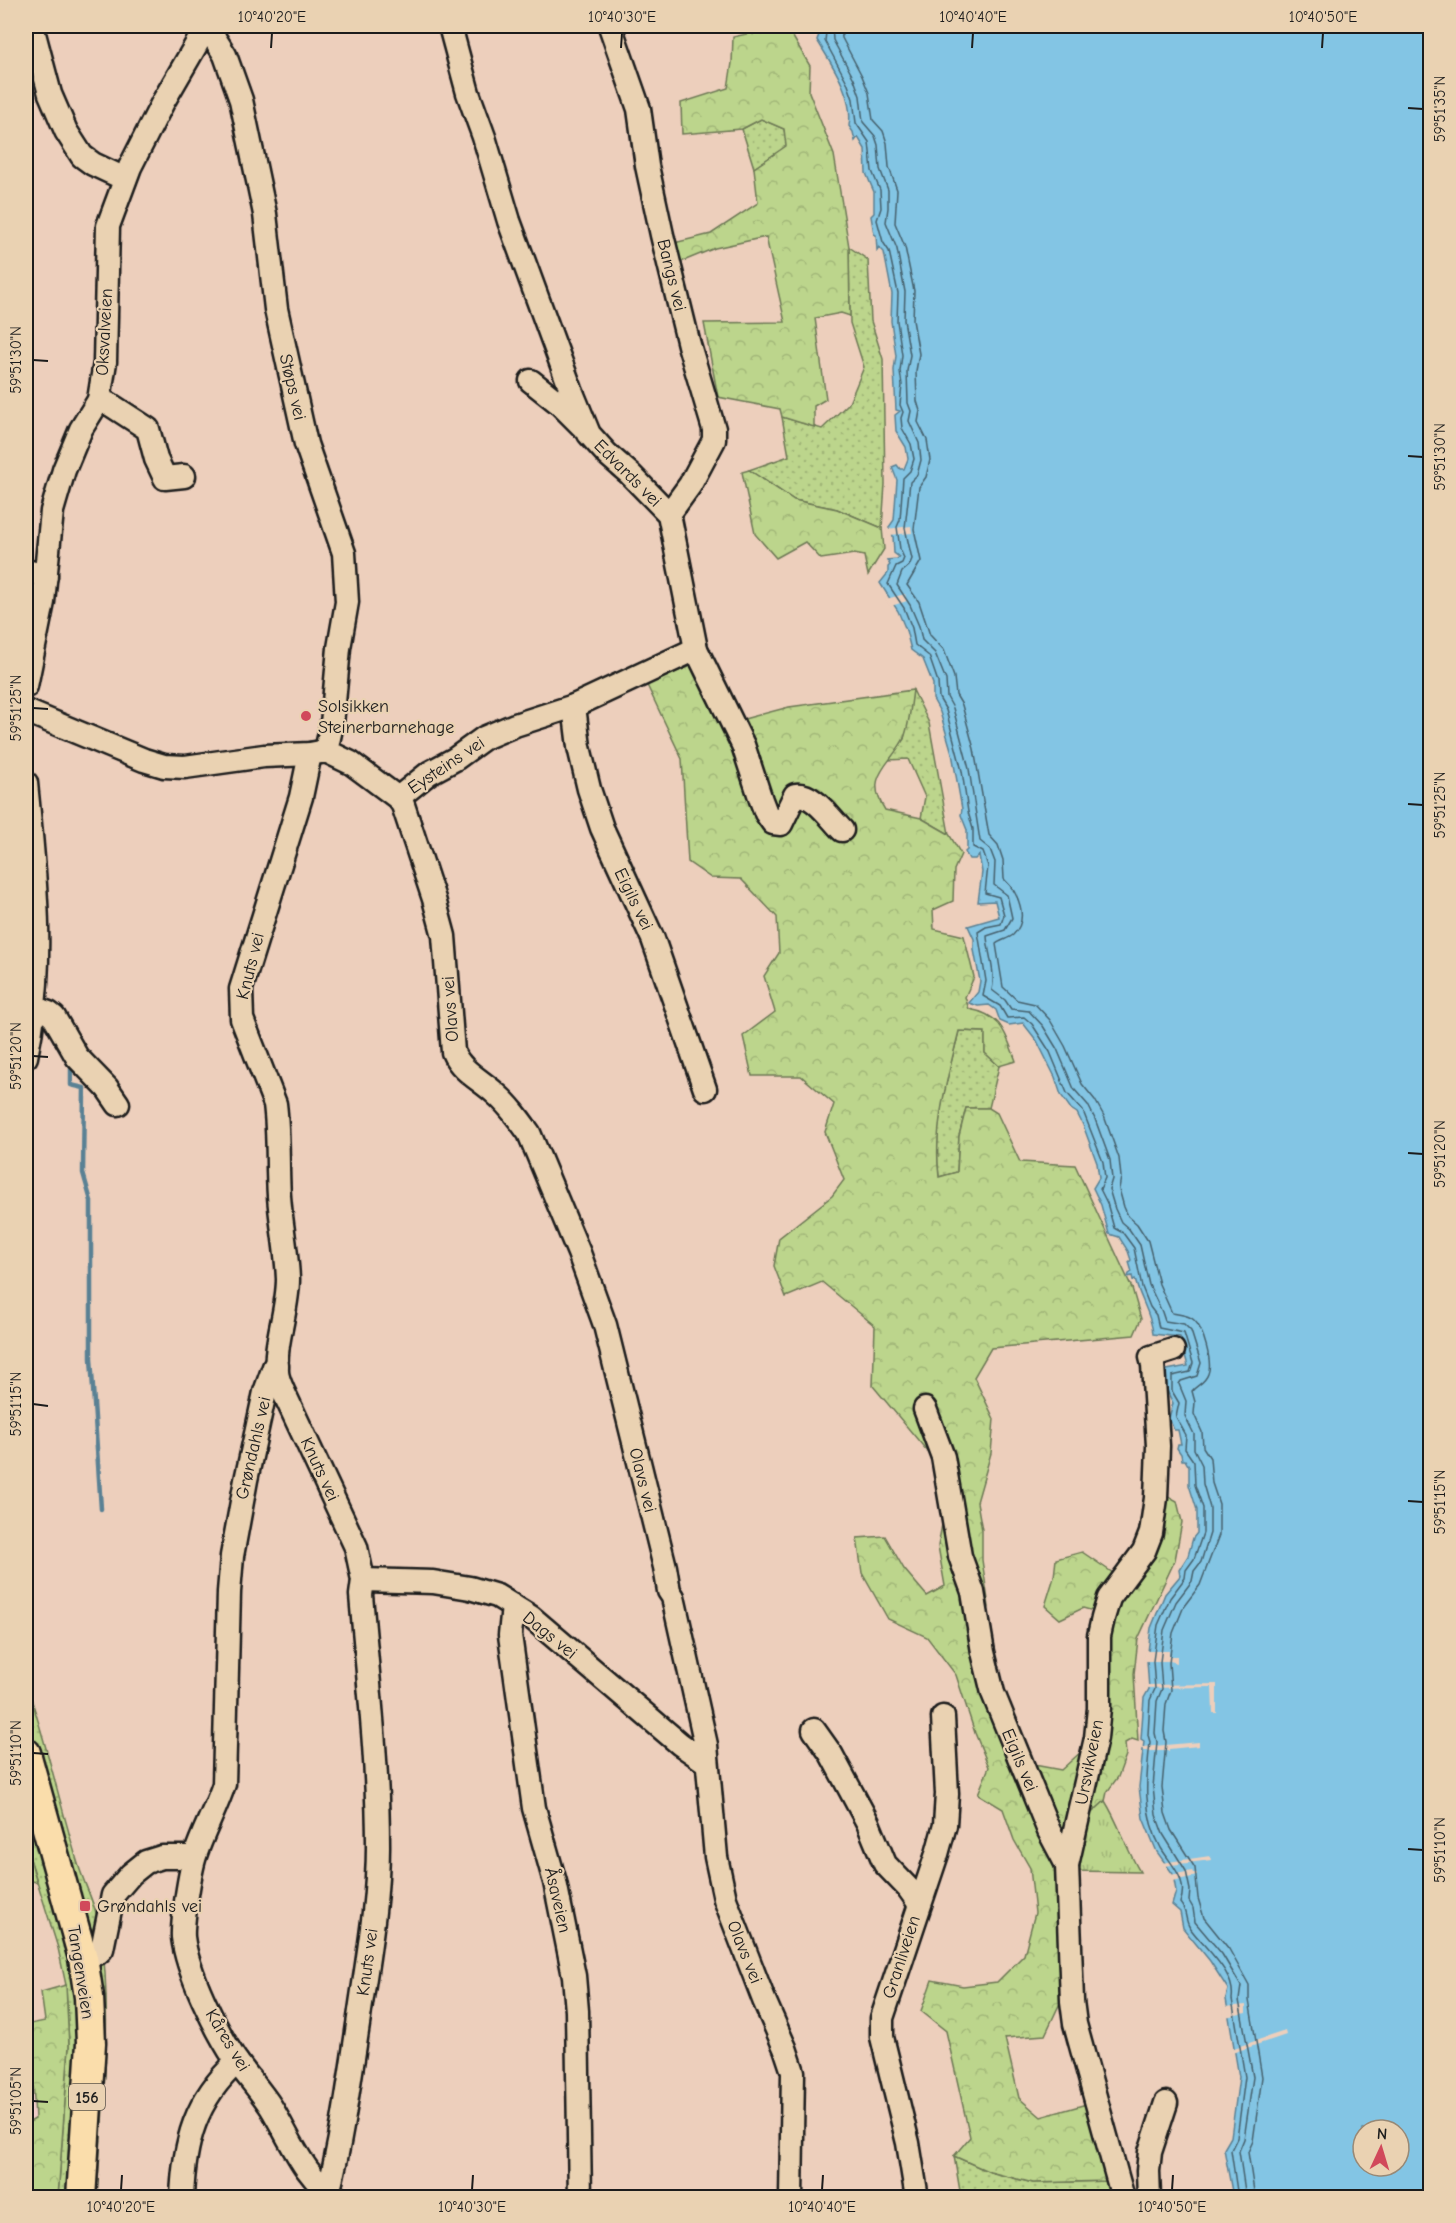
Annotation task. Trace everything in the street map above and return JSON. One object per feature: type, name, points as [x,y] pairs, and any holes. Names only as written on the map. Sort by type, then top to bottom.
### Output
[{"type":"main road","name":"Tangenveien","points":[[26,1760],[83,1958],[89,1997],[91,2043],[81,2198]]},
{"type":"street","points":[[32,26],[50,94],[76,147],[82,156],[93,164],[125,179]]},
{"type":"street","name":"Oksvalveien","points":[[26,686],[43,602],[36,573],[64,470],[99,400],[105,362],[108,226],[125,179],[163,102],[207,26]]},
{"type":"street","name":"Støps vei","points":[[207,26],[225,55],[241,100],[265,214],[276,309],[306,444],[345,553],[347,602],[339,648],[332,724],[318,753]]},
{"type":"street","name":"Edvards vei","points":[[450,26],[468,93],[484,137],[509,221],[589,434],[669,514],[696,649],[743,745],[760,800],[770,820],[776,825],[781,824],[791,799],[798,794],[813,801],[842,830]]},
{"type":"street","name":"Bangs vei","points":[[610,26],[639,109],[647,166],[662,235],[689,345],[714,429],[714,440],[690,485],[669,514]]},
{"type":"street","points":[[531,381],[560,404],[589,434]]},
{"type":"street","points":[[99,400],[111,405],[148,429],[156,459],[165,478],[184,476]]},
{"type":"street","name":"Eysteins vei","points":[[26,711],[144,760],[164,766],[185,767],[264,756],[318,753],[351,763],[398,798],[429,773],[484,738],[515,725],[574,706],[696,649]]},
{"type":"street","name":"Eigils vei","points":[[574,706],[579,747],[588,789],[602,828],[653,939],[705,1089]]},
{"type":"street","name":"Knuts vei","points":[[318,753],[301,797],[241,989],[242,1019],[276,1104],[281,1228],[288,1277],[288,1300],[277,1373],[284,1393],[356,1547],[363,1580],[361,1595],[373,1728],[378,1846],[369,1960],[331,2196]]},
{"type":"street","points":[[26,783],[37,923],[38,970],[35,1008],[26,1057]]},
{"type":"street","name":"Olavs vei","points":[[398,798],[403,805],[444,936],[453,1052],[456,1060],[496,1093],[518,1116],[529,1133],[579,1253],[605,1325],[665,1567],[669,1592],[674,1597],[706,1745],[716,1857],[724,1899],[793,2072],[791,2198]]},
{"type":"street","points":[[35,1008],[49,1012],[54,1017],[77,1057],[107,1088],[118,1104]]},
{"type":"street","name":"Ursvikveien","points":[[1123,2198],[1075,2024],[1072,2001],[1067,1865],[1095,1738],[1099,1708],[1099,1636],[1103,1618],[1109,1598],[1144,1551],[1151,1533],[1156,1498],[1158,1446],[1151,1357],[1173,1350]]},
{"type":"street","name":"Grøndahls vei","points":[[194,1857],[217,1806],[224,1784],[232,1556],[265,1392],[274,1367],[277,1366]]},
{"type":"street","name":"Eigils vei","points":[[925,1409],[943,1457],[958,1544],[973,1592],[990,1684],[1048,1831],[1067,1865]]},
{"type":"street","name":"Dags vei","points":[[363,1580],[433,1582],[488,1592],[540,1625],[680,1744],[706,1762]]},
{"type":"street","name":"Åsaveien","points":[[513,1606],[510,1635],[534,1808],[555,1882],[574,1976],[577,2011],[575,2196]]},
{"type":"street","name":"Granliveien","points":[[917,2198],[908,2143],[882,2037],[885,2007],[895,1983],[945,1825],[947,1794],[943,1717]]},
{"type":"street","points":[[814,1730],[831,1754],[868,1823],[885,1864],[919,1903]]},
{"type":"street","points":[[83,1958],[98,1953],[102,1949],[113,1895],[131,1874],[146,1862],[162,1857],[194,1857]]},
{"type":"street","name":"Kåres vei","points":[[194,1857],[184,1926],[185,1946],[204,2002],[237,2062],[257,2086],[314,2179],[331,2196]]},
{"type":"street","points":[[182,2198],[186,2153],[197,2113],[211,2090],[237,2062]]},
{"type":"street","points":[[1149,2198],[1150,2152],[1166,2103]]},
{"type":"shaded area","points":[[30,2024],[35,2119],[26,2124],[26,2025]]},
{"type":"green space","points":[[749,26],[781,26],[793,37],[810,66],[809,92],[834,155],[849,247],[850,316],[841,313],[815,318],[826,399],[814,406],[814,427],[782,417],[780,409],[718,397],[704,323],[785,322],[766,237],[715,248],[681,262],[674,243],[711,234],[758,203],[754,168],[786,146],[784,129],[761,119],[742,129],[682,134],[681,103],[728,88],[733,37],[751,33]]},
{"type":"green space","points":[[761,119],[784,129],[787,146],[754,168],[742,129]]},
{"type":"green space","points":[[849,247],[868,260],[871,321],[883,359],[885,484],[882,528],[837,509],[794,500],[749,470],[789,456],[782,417],[822,429],[849,403],[864,367],[850,323]]},
{"type":"green space","points":[[749,470],[794,500],[837,509],[882,528],[884,549],[868,575],[864,556],[854,554],[821,559],[805,542],[776,558],[755,534],[742,472]]},
{"type":"green space","points":[[697,664],[729,723],[789,707],[913,690],[905,735],[880,773],[877,789],[879,799],[885,810],[921,818],[949,834],[961,854],[954,870],[953,901],[933,910],[934,929],[964,936],[974,977],[965,997],[969,1009],[989,1016],[1001,1026],[1016,1061],[999,1066],[985,1053],[985,1032],[959,1031],[940,1122],[939,1177],[957,1172],[959,1136],[966,1108],[989,1108],[997,1113],[1020,1162],[1075,1165],[1132,1288],[1141,1319],[1134,1335],[991,1348],[974,1377],[994,1419],[991,1453],[977,1502],[989,1607],[975,1656],[1029,1764],[1061,1770],[1093,1741],[1108,1615],[1083,1608],[1060,1619],[1045,1606],[1054,1577],[1056,1559],[1082,1552],[1119,1577],[1161,1492],[1177,1501],[1182,1522],[1175,1560],[1138,1639],[1134,1674],[1138,1741],[1132,1739],[1125,1743],[1126,1755],[1118,1777],[1107,1792],[1105,1801],[1084,1820],[1066,1990],[1045,2035],[1005,2038],[1019,2098],[1041,2117],[1090,2103],[1108,2181],[1033,2183],[990,2172],[954,2156],[970,2137],[946,2031],[921,2011],[932,1980],[963,1986],[997,1982],[1024,1955],[1035,1913],[1030,1868],[1014,1840],[1003,1809],[978,1794],[989,1767],[956,1675],[927,1637],[888,1619],[862,1573],[857,1538],[885,1536],[904,1569],[927,1596],[945,1586],[938,1546],[944,1514],[933,1458],[873,1386],[875,1326],[822,1282],[786,1297],[774,1266],[779,1238],[832,1196],[844,1180],[825,1132],[834,1104],[801,1076],[752,1076],[743,1036],[775,1012],[764,976],[779,953],[777,917],[741,879],[711,878],[688,862],[682,759],[646,683]]},
{"type":"green space","points":[[913,690],[929,723],[949,834],[921,818],[925,797],[908,759],[889,760],[904,739]]},
{"type":"green space","points":[[959,1031],[985,1032],[985,1053],[999,1066],[989,1108],[966,1108],[959,1136],[957,1172],[939,1177],[937,1139],[939,1121]]},
{"type":"green space","points":[[26,1683],[79,1867],[95,1908],[101,1932],[106,2032],[97,2197],[58,2197],[69,2046],[66,1985],[58,1948],[26,1846]]},
{"type":"green space","points":[[1105,1801],[1140,1872],[1073,1871],[1084,1820]]},
{"type":"green space","points":[[26,1846],[37,1882],[26,1880]]},
{"type":"green space","points":[[66,1985],[69,2046],[58,2197],[26,2197],[26,2124],[35,2119],[30,2024],[45,2021],[41,1992]]},
{"type":"green space","points":[[954,2156],[990,2172],[1033,2183],[1108,2181],[1116,2197],[961,2197]]},
{"type":"water","points":[[816,26],[822,26],[825,30],[825,26],[1430,26],[1430,2197],[1233,2197],[1224,2149],[1231,2137],[1239,2077],[1226,1999],[1228,1989],[1210,1961],[1183,1928],[1180,1912],[1172,1905],[1176,1891],[1173,1874],[1157,1852],[1143,1818],[1139,1787],[1144,1741],[1141,1739],[1144,1698],[1149,1689],[1147,1660],[1151,1628],[1165,1594],[1180,1576],[1179,1570],[1188,1556],[1193,1538],[1197,1533],[1197,1510],[1189,1485],[1189,1467],[1185,1460],[1182,1460],[1177,1448],[1178,1444],[1181,1444],[1178,1430],[1174,1430],[1169,1418],[1173,1403],[1166,1383],[1167,1370],[1188,1366],[1180,1337],[1153,1334],[1135,1279],[1133,1280],[1132,1276],[1128,1277],[1132,1272],[1128,1251],[1119,1237],[1109,1234],[1101,1205],[1093,1188],[1099,1178],[1097,1163],[1083,1125],[1077,1113],[1071,1109],[1061,1095],[1055,1077],[1037,1041],[1023,1023],[1009,1025],[1000,1021],[996,1010],[989,1005],[978,1006],[969,1003],[978,992],[980,981],[974,939],[968,926],[999,917],[995,901],[978,902],[982,872],[979,855],[975,859],[969,859],[965,852],[967,850],[967,830],[961,815],[962,809],[952,753],[940,712],[933,699],[933,684],[923,659],[911,650],[898,611],[880,583],[888,573],[890,565],[887,560],[899,557],[894,553],[893,536],[889,527],[894,520],[897,480],[892,467],[897,465],[900,469],[904,469],[908,459],[906,447],[896,431],[895,415],[900,411],[896,410],[894,370],[896,356],[891,321],[892,294],[884,252],[879,247],[877,250],[874,234],[871,216],[874,213],[874,192],[866,173],[865,149],[858,137],[855,141],[849,126],[850,114],[845,92],[817,40],[820,32]]},
{"type":"pier","points":[[911,526],[912,533],[889,535],[887,529]]},
{"type":"pier","points":[[905,594],[907,601],[891,606],[886,599]]},
{"type":"pier","points":[[1146,1651],[1169,1651],[1169,1656],[1177,1656],[1177,1663],[1144,1661]]},
{"type":"pier","points":[[1217,1684],[1217,1713],[1213,1713],[1212,1687],[1146,1688],[1145,1685]]},
{"type":"pier","points":[[1199,1742],[1199,1746],[1169,1749],[1169,1751],[1143,1751],[1143,1747]]},
{"type":"pier","points":[[1210,1856],[1211,1860],[1164,1866],[1161,1863]]},
{"type":"pier","points":[[1192,1871],[1197,1873],[1197,1876],[1172,1881],[1170,1875]]},
{"type":"pier","points":[[1246,2005],[1246,2013],[1225,2017],[1224,2007]]},
{"type":"pier","points":[[1285,2031],[1286,2035],[1232,2053],[1233,2061],[1231,2049]]},
{"type":"waterway","points":[[71,1066],[71,1085],[84,1088],[83,1173],[91,1201],[91,1358],[101,1509]]},
{"type":"place","name":"Solsikken Steinerbarnehage","points":[[306,716]]},
{"type":"place","name":"Grøndahls vei","points":[[85,1906]]}]
